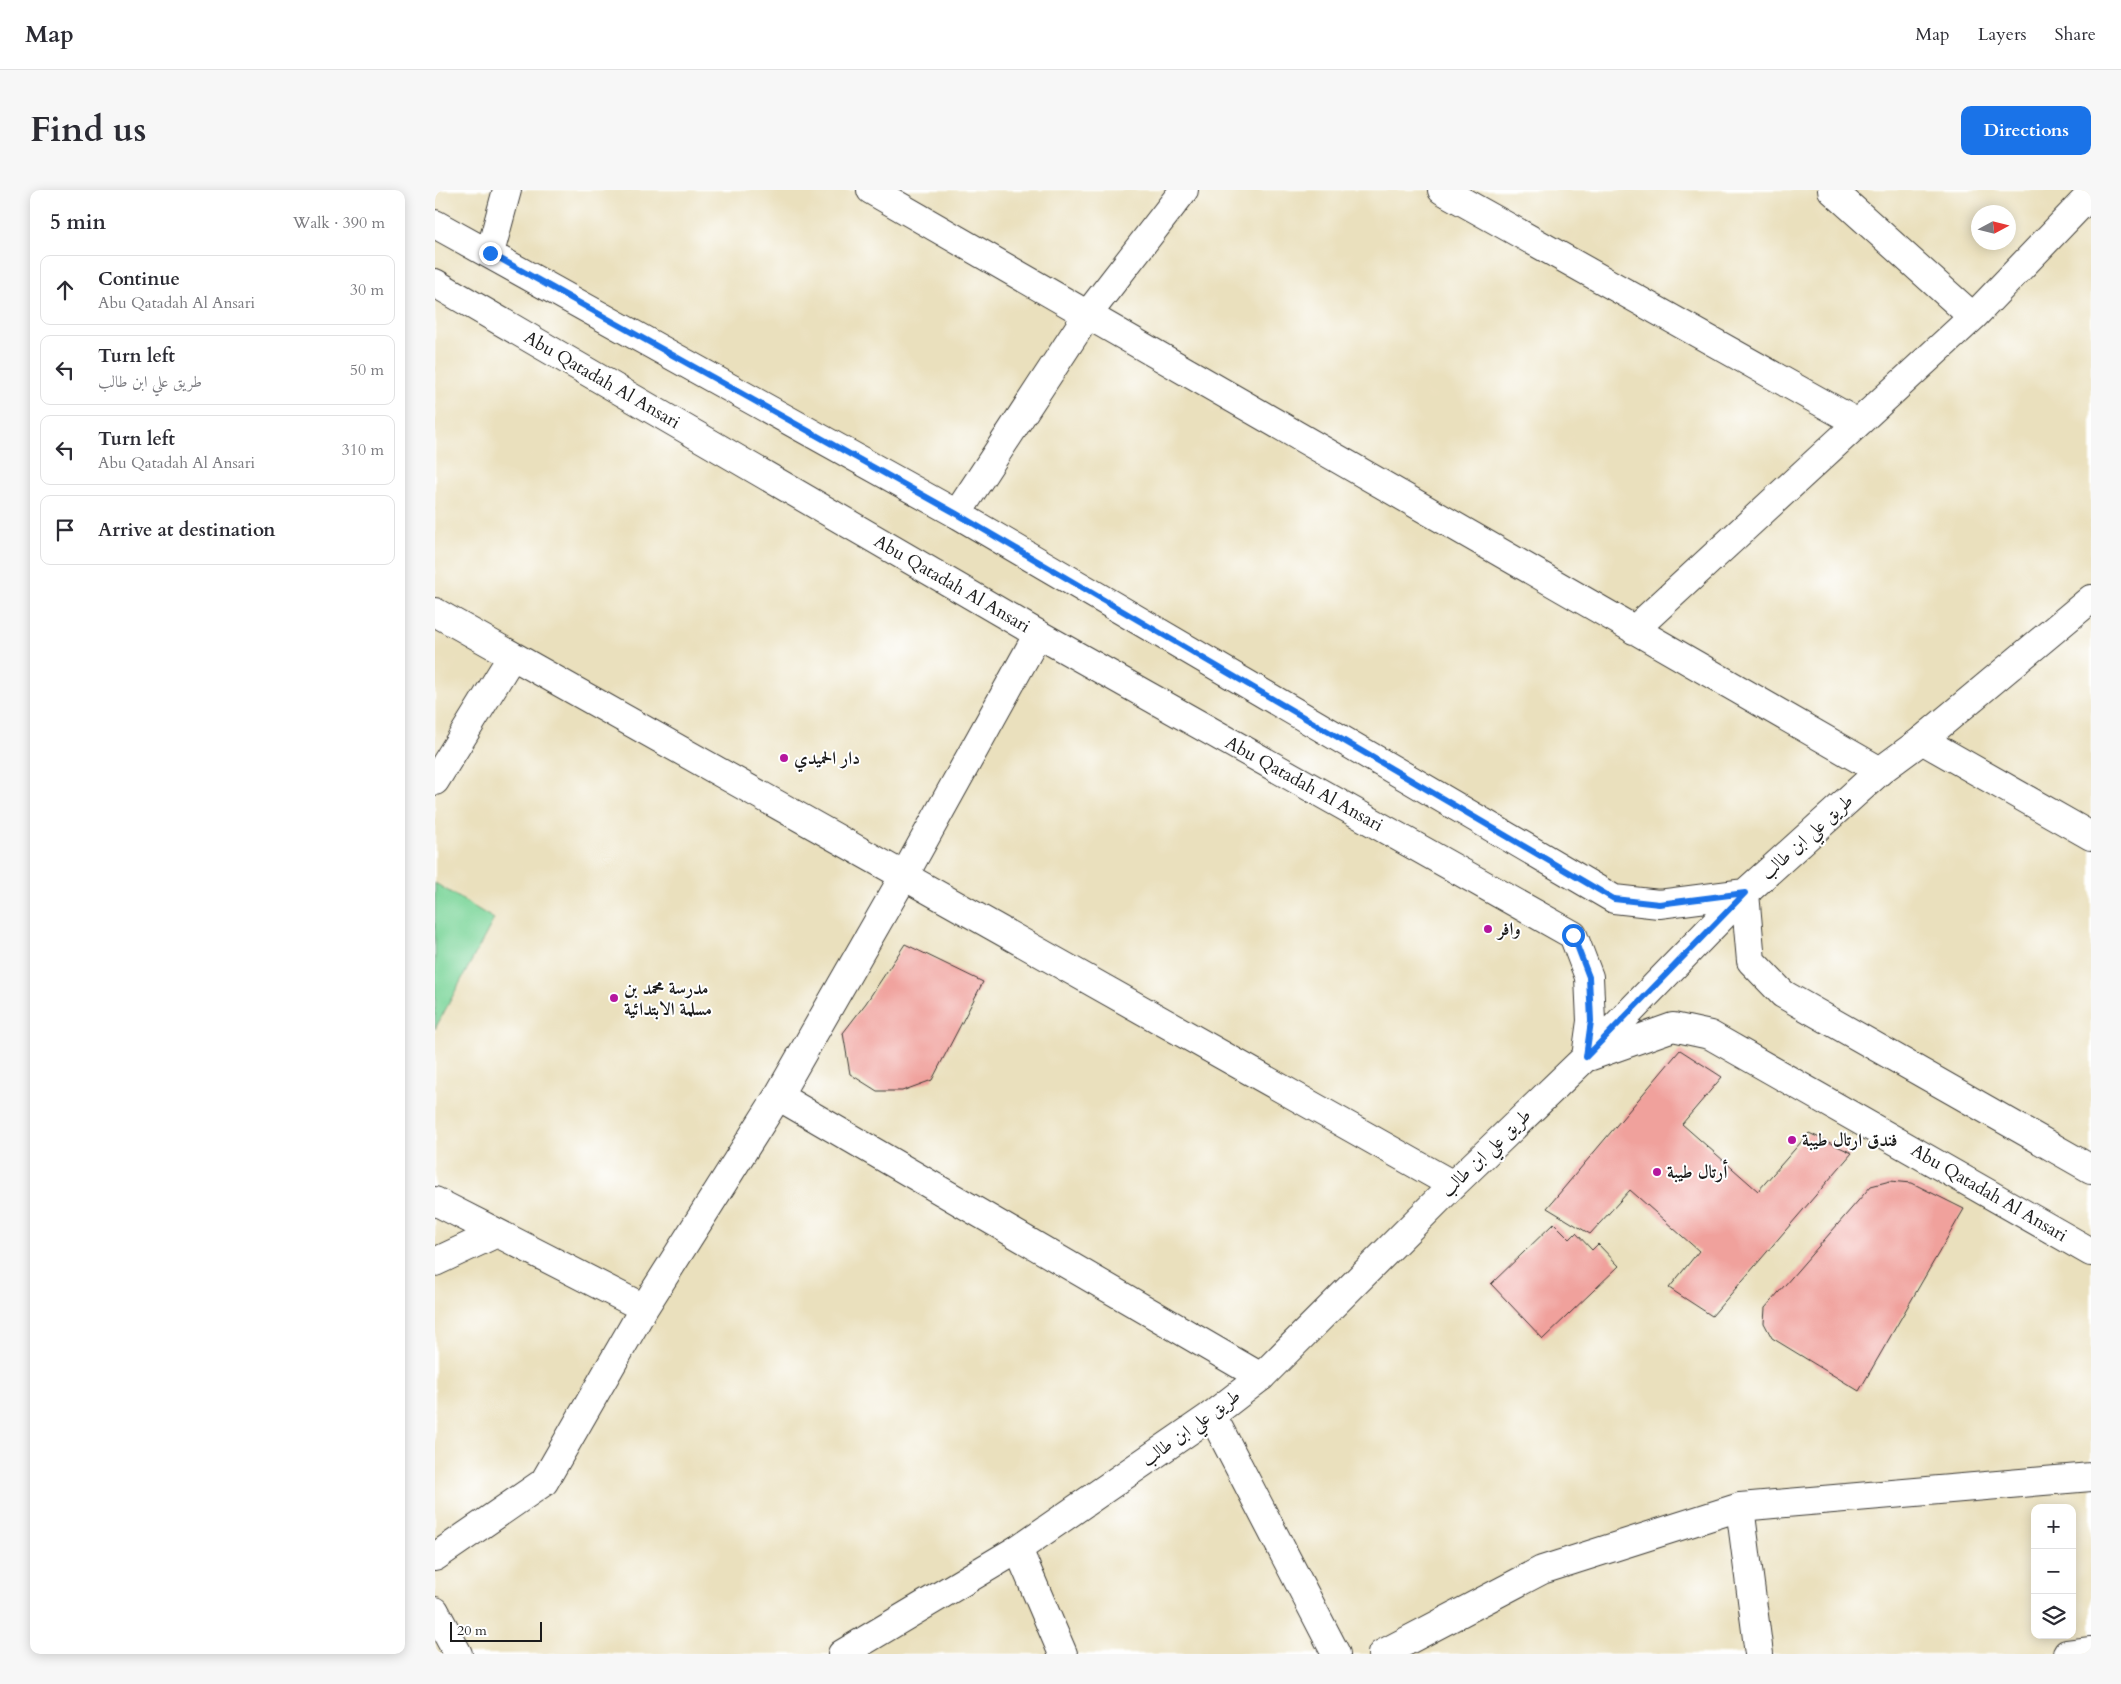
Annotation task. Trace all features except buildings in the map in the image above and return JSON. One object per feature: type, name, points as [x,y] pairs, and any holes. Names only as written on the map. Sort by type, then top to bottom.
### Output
[{"type":"street","points":[[490,253],[507,190]]},
{"type":"street","points":[[871,190],[1880,771]]},
{"type":"street","points":[[957,514],[1089,314],[1184,190]]},
{"type":"street","points":[[1442,190],[1858,423]]},
{"type":"street","points":[[1832,190],[1973,317]]},
{"type":"street","points":[[1634,630],[1973,317],[2091,194]]},
{"type":"street","points":[[435,224],[957,514],[1614,899],[1659,904],[1745,893],[1751,961],[1783,994],[2091,1169]]},
{"type":"street","name":"Abu Qatadah Al Ansari","points":[[435,283],[1038,634],[1573,935],[1589,977],[1591,1021],[1586,1057],[1673,1027],[1710,1034],[2091,1252]]},
{"type":"street","name":"طريق علي ابن طالب","points":[[842,1654],[1019,1549],[1212,1415],[1261,1377],[1453,1185],[1586,1057],[1745,893],[1880,771],[1921,740],[2091,599]]},
{"type":"street","points":[[435,612],[1453,1185]]},
{"type":"street","points":[[435,1557],[544,1482],[644,1308],[779,1096],[1038,634]]},
{"type":"street","points":[[435,781],[512,656]]},
{"type":"street","points":[[1921,740],[2091,836]]},
{"type":"street","points":[[779,1096],[1261,1377]]},
{"type":"street","points":[[435,1201],[644,1308]]},
{"type":"street","points":[[435,1262],[497,1233]]},
{"type":"street","points":[[1212,1415],[1336,1654]]},
{"type":"street","points":[[1383,1654],[1542,1570],[1741,1507],[2091,1477]]},
{"type":"street","points":[[1741,1507],[1759,1654]]},
{"type":"street","points":[[1019,1549],[1063,1654]]},
{"type":"street","points":[[435,1610],[458,1654]]},
{"type":"street","points":[[2067,1654],[2091,1651]]},
{"type":"green space","points":[[435,883],[494,919],[435,1029]]},
{"type":"place","name":"دار الحميدي","points":[[784,758]]},
{"type":"place","name":"وافر","points":[[1488,929]]},
{"type":"place","name":"مدرسة محمد بن مسلمة الابتدائية","points":[[614,998]]},
{"type":"place","name":"فندق ارتال طيبة","points":[[1792,1140]]},
{"type":"place","name":"أرتال طيبة","points":[[1657,1172]]},
{"type":"route","points":[[490,253],[957,514],[1614,899],[1659,904],[1745,893],[1586,1057],[1591,1021],[1589,977],[1573,935]]}]
